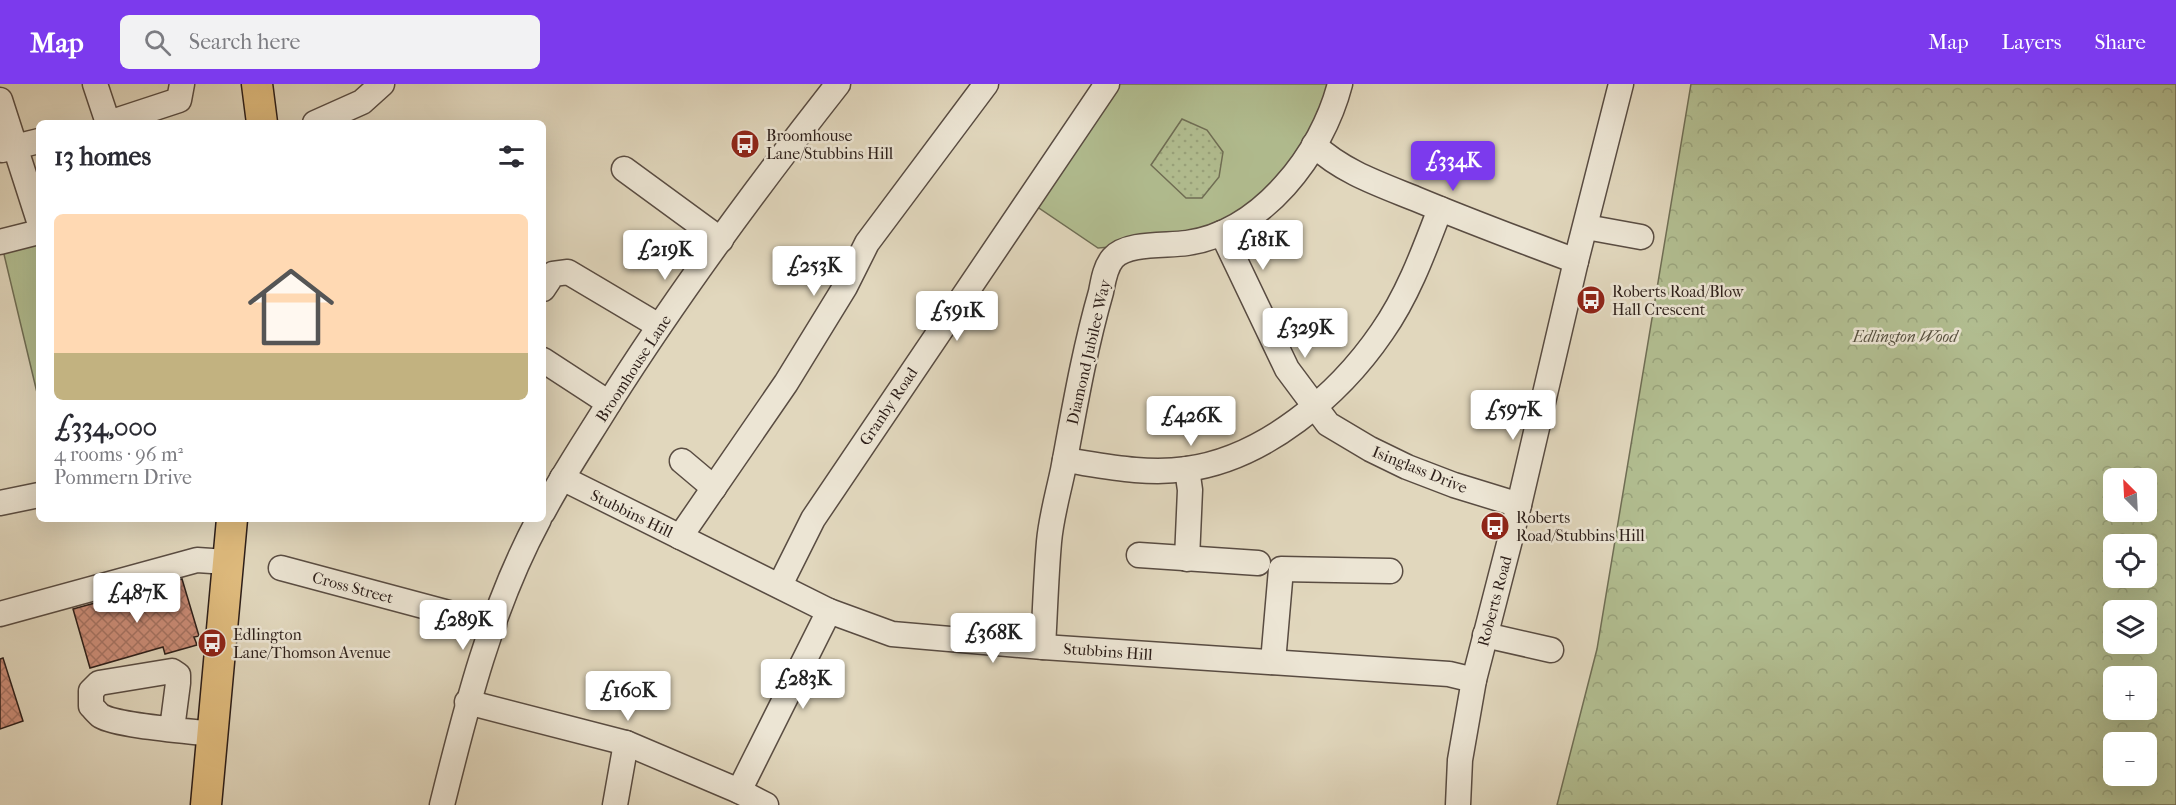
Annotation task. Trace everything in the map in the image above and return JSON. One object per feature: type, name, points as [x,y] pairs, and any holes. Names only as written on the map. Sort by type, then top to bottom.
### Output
[{"type":"main road","points":[[257,84],[262,120]]},
{"type":"main road","points":[[206,805],[232,522]]},
{"type":"street","points":[[95,84],[108,120]]},
{"type":"street","points":[[328,120],[364,112],[382,84]]},
{"type":"street","name":"Broomhouse Lane","points":[[546,506],[561,478],[659,326],[787,149],[838,84]]},
{"type":"street","points":[[681,537],[792,373],[844,287],[867,243],[986,84]]},
{"type":"street","name":"Granby Road","points":[[780,585],[813,519],[1107,84]]},
{"type":"street","name":"Diamond Jubilee Way","points":[[1043,646],[1049,540],[1092,323],[1107,268],[1112,259],[1130,248],[1186,243],[1222,233],[1253,214],[1271,199],[1301,165],[1330,115],[1340,84]]},
{"type":"street","name":"Roberts Road","points":[[1458,805],[1460,760],[1474,680],[1519,506],[1576,261],[1621,84]]},
{"type":"street","points":[[118,120],[179,100],[181,85]]},
{"type":"street","points":[[0,100],[8,149],[36,214]]},
{"type":"street","points":[[8,149],[36,142]]},
{"type":"street","points":[[1314,145],[1326,156],[1353,173],[1576,261]]},
{"type":"street","points":[[624,169],[721,240]]},
{"type":"street","points":[[1065,460],[1151,472],[1187,469],[1229,460],[1269,440],[1313,407],[1342,381],[1383,332],[1407,288],[1440,209]]},
{"type":"street","points":[[1586,227],[1641,237]]},
{"type":"street","points":[[0,242],[36,233]]},
{"type":"street","name":"Isinglass Drive","points":[[1222,233],[1287,369],[1313,407],[1328,424],[1370,449],[1407,467],[1519,506]]},
{"type":"street","points":[[546,284],[552,274],[568,272],[659,326]]},
{"type":"street","points":[[546,362],[609,403]]},
{"type":"street","points":[[682,461],[714,488]]},
{"type":"street","points":[[1187,469],[1190,490],[1187,559]]},
{"type":"street","name":"Stubbins Hill","points":[[561,478],[829,611],[891,634],[1449,674],[1474,680]]},
{"type":"street","points":[[0,502],[36,496]]},
{"type":"street","points":[[442,805],[467,702],[523,548],[537,522]]},
{"type":"street","points":[[1139,555],[1258,563]]},
{"type":"street","points":[[0,614],[197,560],[227,562]]},
{"type":"street","name":"Cross Street","points":[[281,568],[494,625]]},
{"type":"street","points":[[1273,662],[1281,569],[1390,571]]},
{"type":"street","points":[[740,791],[829,611]]},
{"type":"street","points":[[1485,635],[1551,650]]},
{"type":"street","points":[[467,702],[626,743],[740,791],[766,805]]},
{"type":"street","points":[[172,729],[213,734]]},
{"type":"street","points":[[615,805],[626,743]]},
{"type":"green space","points":[[1116,84],[1333,84],[1284,182],[1200,240],[1098,248],[1036,206]]},
{"type":"green space","name":"Edlington Wood","points":[[1691,84],[2176,84],[2176,805],[1557,805],[1597,649]]},
{"type":"green space","points":[[1182,119],[1207,130],[1223,152],[1219,177],[1202,198],[1186,198],[1151,165]]},
{"type":"green space","points":[[36,240],[36,388],[2,246]]},
{"type":"building","points":[[182,579],[199,636],[194,637],[197,645],[165,654],[163,647],[90,668],[73,609]]},
{"type":"building","points":[[3,658],[23,721],[0,729],[0,659]]},
{"type":"place","name":"Broomhouse Lane/Stubbins Hill","points":[[745,144]]},
{"type":"place","name":"Roberts Road/Blow Hall Crescent","points":[[1591,300]]},
{"type":"place","name":"Roberts Road/Stubbins Hill","points":[[1495,526]]},
{"type":"place","name":"Edlington Lane/Thomson Avenue","points":[[212,643]]}]
